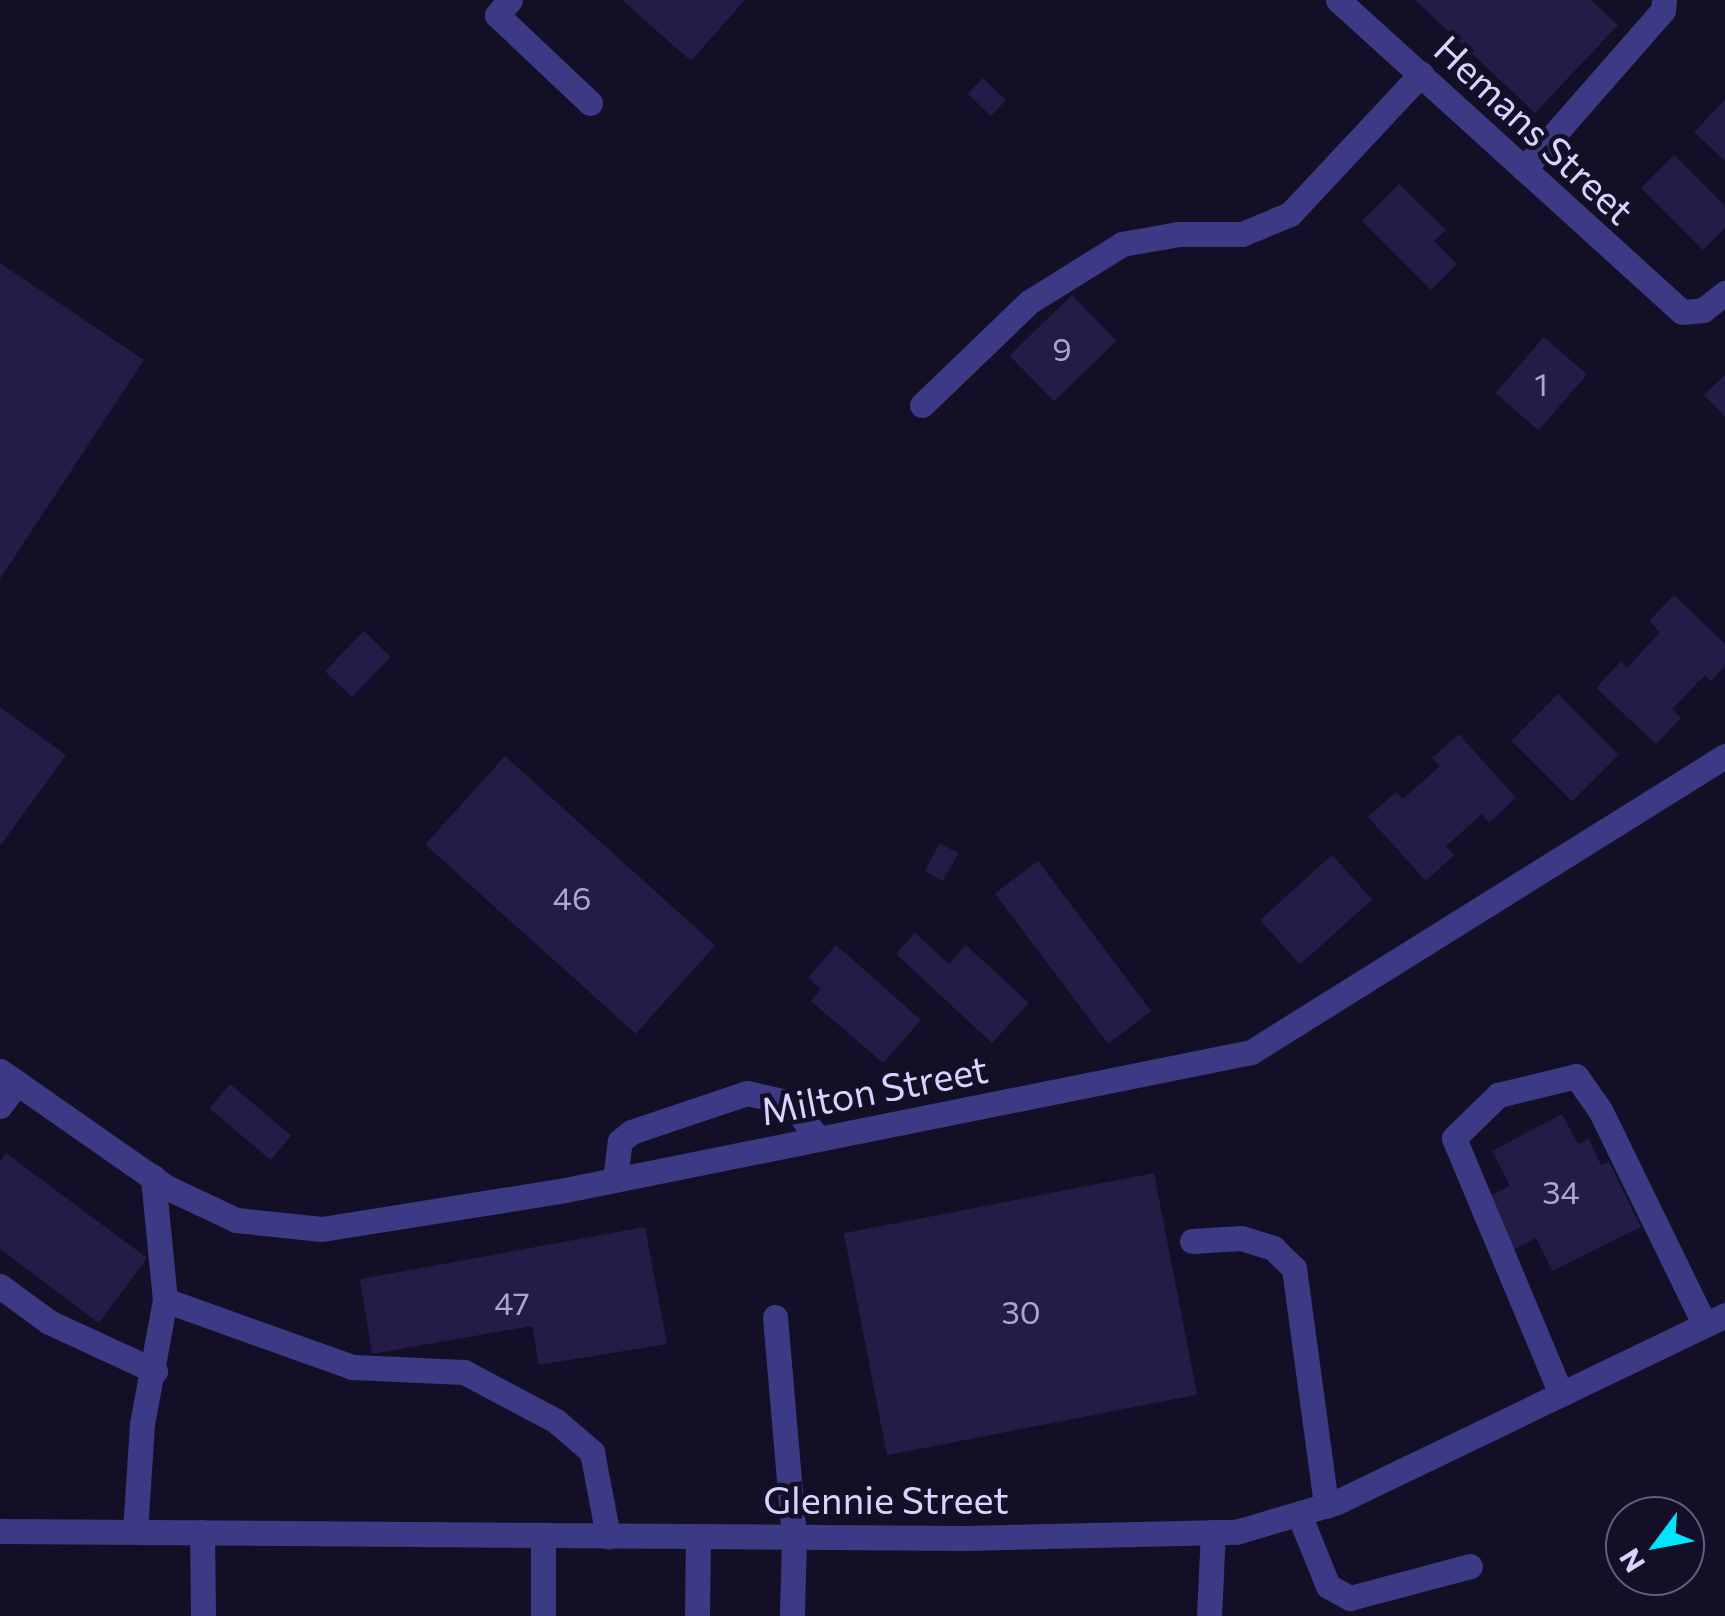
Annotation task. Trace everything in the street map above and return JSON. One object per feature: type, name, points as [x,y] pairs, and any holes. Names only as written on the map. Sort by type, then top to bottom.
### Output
[{"type":"street","name":"Hemans Street","points":[[1338,0],[1682,312],[1703,310],[1725,293]]},
{"type":"street","points":[[1524,169],[1662,10],[1664,0]]},
{"type":"street","points":[[503,8],[590,102]]},
{"type":"street","points":[[922,405],[1029,302],[1122,244],[1180,234],[1242,234],[1290,214],[1421,74]]},
{"type":"street","name":"Milton Street","points":[[9,1077],[153,1178],[236,1220],[284,1229],[378,1223],[614,1180],[1251,1052],[1725,756]]},
{"type":"street","points":[[1561,1394],[1454,1138],[1498,1095],[1576,1076],[1600,1110],[1715,1320]]},
{"type":"street","points":[[0,1106],[9,1077]]},
{"type":"street","points":[[614,1180],[620,1141],[632,1132],[747,1093],[791,1103],[817,1137]]},
{"type":"street","points":[[135,1532],[142,1424],[165,1300],[153,1178]]},
{"type":"street","points":[[1192,1241],[1241,1238],[1273,1248],[1294,1268],[1326,1506]]},
{"type":"street","points":[[0,1286],[49,1322],[154,1371]]},
{"type":"street","points":[[165,1300],[352,1366],[464,1372],[556,1421],[592,1452],[608,1536]]},
{"type":"street","points":[[775,1317],[794,1537],[792,1616]]},
{"type":"street","name":"Glennie Street","points":[[0,1530],[698,1537],[1213,1532],[1300,1517],[1715,1320]]},
{"type":"street","points":[[1300,1517],[1328,1586],[1350,1598],[1470,1566]]},
{"type":"street","points":[[202,1532],[204,1616]]},
{"type":"street","points":[[1209,1616],[1213,1532]]},
{"type":"street","points":[[543,1536],[543,1616]]},
{"type":"street","points":[[697,1616],[698,1537]]},
{"type":"building","points":[[622,0],[745,0],[691,61]]},
{"type":"building","points":[[1415,0],[1591,0],[1618,25],[1535,113]]},
{"type":"building","points":[[983,78],[1006,100],[991,116],[968,94]]},
{"type":"building","points":[[1725,100],[1725,161],[1694,132]]},
{"type":"building","points":[[1674,155],[1725,206],[1725,228],[1703,250],[1641,188]]},
{"type":"building","points":[[1399,184],[1446,230],[1434,241],[1457,264],[1431,290],[1362,221]]},
{"type":"building","points":[[0,263],[144,360],[0,579]]},
{"type":"building","points":[[1072,295],[1116,341],[1054,401],[1009,355]]},
{"type":"building","points":[[1544,337],[1587,374],[1538,430],[1495,393]]},
{"type":"building","points":[[1725,375],[1725,417],[1704,395]]},
{"type":"building","points":[[1674,595],[1725,644],[1725,666],[1711,681],[1705,675],[1672,709],[1681,718],[1656,744],[1596,688],[1621,661],[1627,668],[1660,632],[1649,621]]},
{"type":"building","points":[[364,631],[391,657],[352,697],[325,671]]},
{"type":"building","points":[[1558,694],[1619,755],[1572,801],[1511,741]]},
{"type":"building","points":[[0,707],[66,755],[0,846]]},
{"type":"building","points":[[1459,734],[1516,798],[1489,823],[1482,814],[1446,846],[1454,855],[1426,881],[1368,817],[1396,792],[1403,799],[1440,766],[1432,758]]},
{"type":"building","points":[[505,756],[715,945],[636,1034],[425,844]]},
{"type":"building","points":[[940,843],[958,853],[943,881],[924,871]]},
{"type":"building","points":[[1332,855],[1372,900],[1300,964],[1260,920]]},
{"type":"building","points":[[1038,861],[1151,1011],[1108,1044],[995,893]]},
{"type":"building","points":[[915,933],[949,964],[966,945],[1029,1003],[992,1043],[896,954]]},
{"type":"building","points":[[836,945],[921,1020],[883,1063],[811,1001],[821,989],[808,978]]},
{"type":"building","points":[[230,1084],[291,1135],[271,1160],[209,1109]]},
{"type":"building","points":[[1562,1114],[1578,1144],[1589,1139],[1601,1165],[1609,1162],[1641,1227],[1552,1271],[1536,1238],[1513,1250],[1488,1197],[1510,1186],[1492,1151]]},
{"type":"building","points":[[6,1153],[147,1258],[99,1323],[0,1249],[0,1162]]},
{"type":"building","points":[[1154,1173],[1197,1395],[887,1455],[844,1233]]},
{"type":"building","points":[[645,1227],[667,1344],[539,1365],[532,1326],[372,1354],[360,1279]]}]
